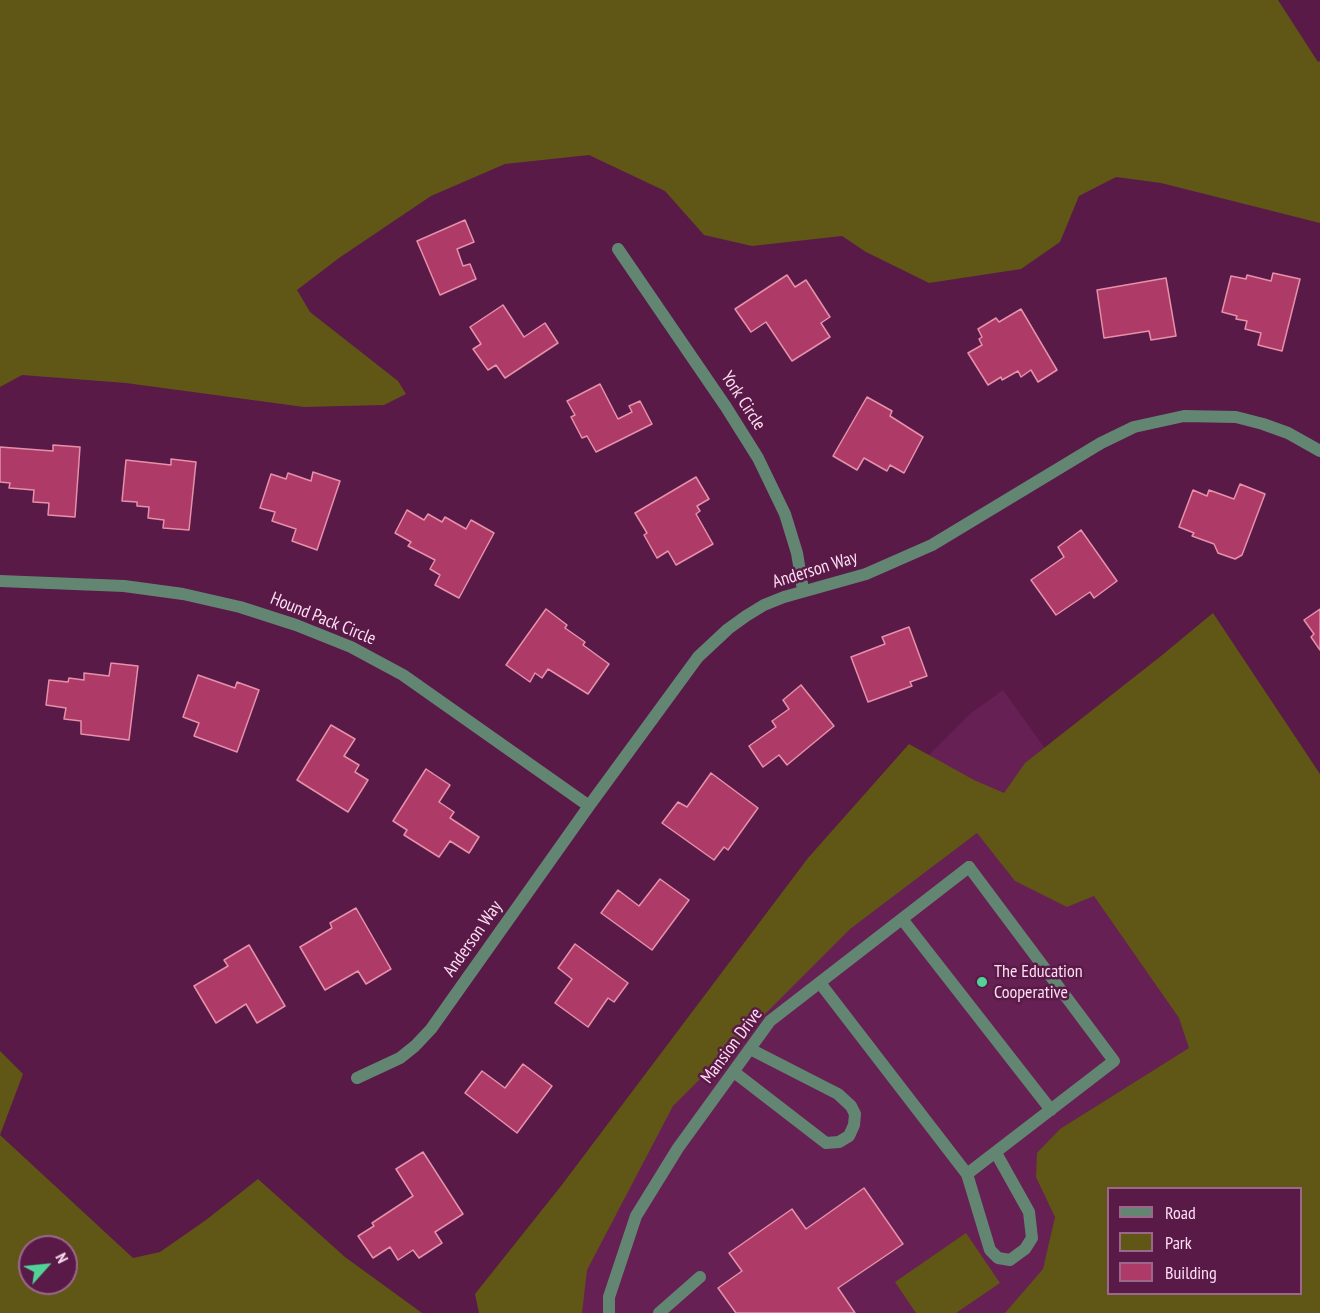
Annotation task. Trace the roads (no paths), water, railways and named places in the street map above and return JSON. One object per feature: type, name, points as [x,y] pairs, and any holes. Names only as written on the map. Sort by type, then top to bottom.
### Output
[{"type":"street","name":"York Circle","points":[[618,249],[732,415],[758,458],[785,514],[797,553],[803,590]]},
{"type":"street","name":"Anderson Way","points":[[357,1078],[400,1058],[431,1029],[698,657],[728,629],[746,616],[764,605],[803,590],[866,574],[932,545],[1101,443],[1134,427],[1184,416],[1236,417],[1288,433],[1320,451]]},
{"type":"street","name":"Hound Pack Circle","points":[[0,581],[124,586],[183,594],[240,607],[296,625],[351,647],[403,675],[589,806]]},
{"type":"street","name":"Mansion Drive","points":[[609,1313],[609,1297],[636,1216],[678,1148],[770,1021],[969,867],[1114,1061],[1051,1110]]},
{"type":"street","points":[[902,919],[1051,1110],[968,1174]]},
{"type":"street","points":[[820,983],[968,1174],[990,1250],[998,1258],[1010,1260],[1025,1250],[1032,1238],[1029,1212],[996,1153]]},
{"type":"street","points":[[734,1072],[826,1143],[839,1142],[849,1136],[854,1125],[855,1114],[851,1106],[838,1094],[750,1049]]},
{"type":"street","points":[[659,1313],[700,1277]]},
{"type":"place","name":"The Education Cooperative","points":[[982,982]]}]
